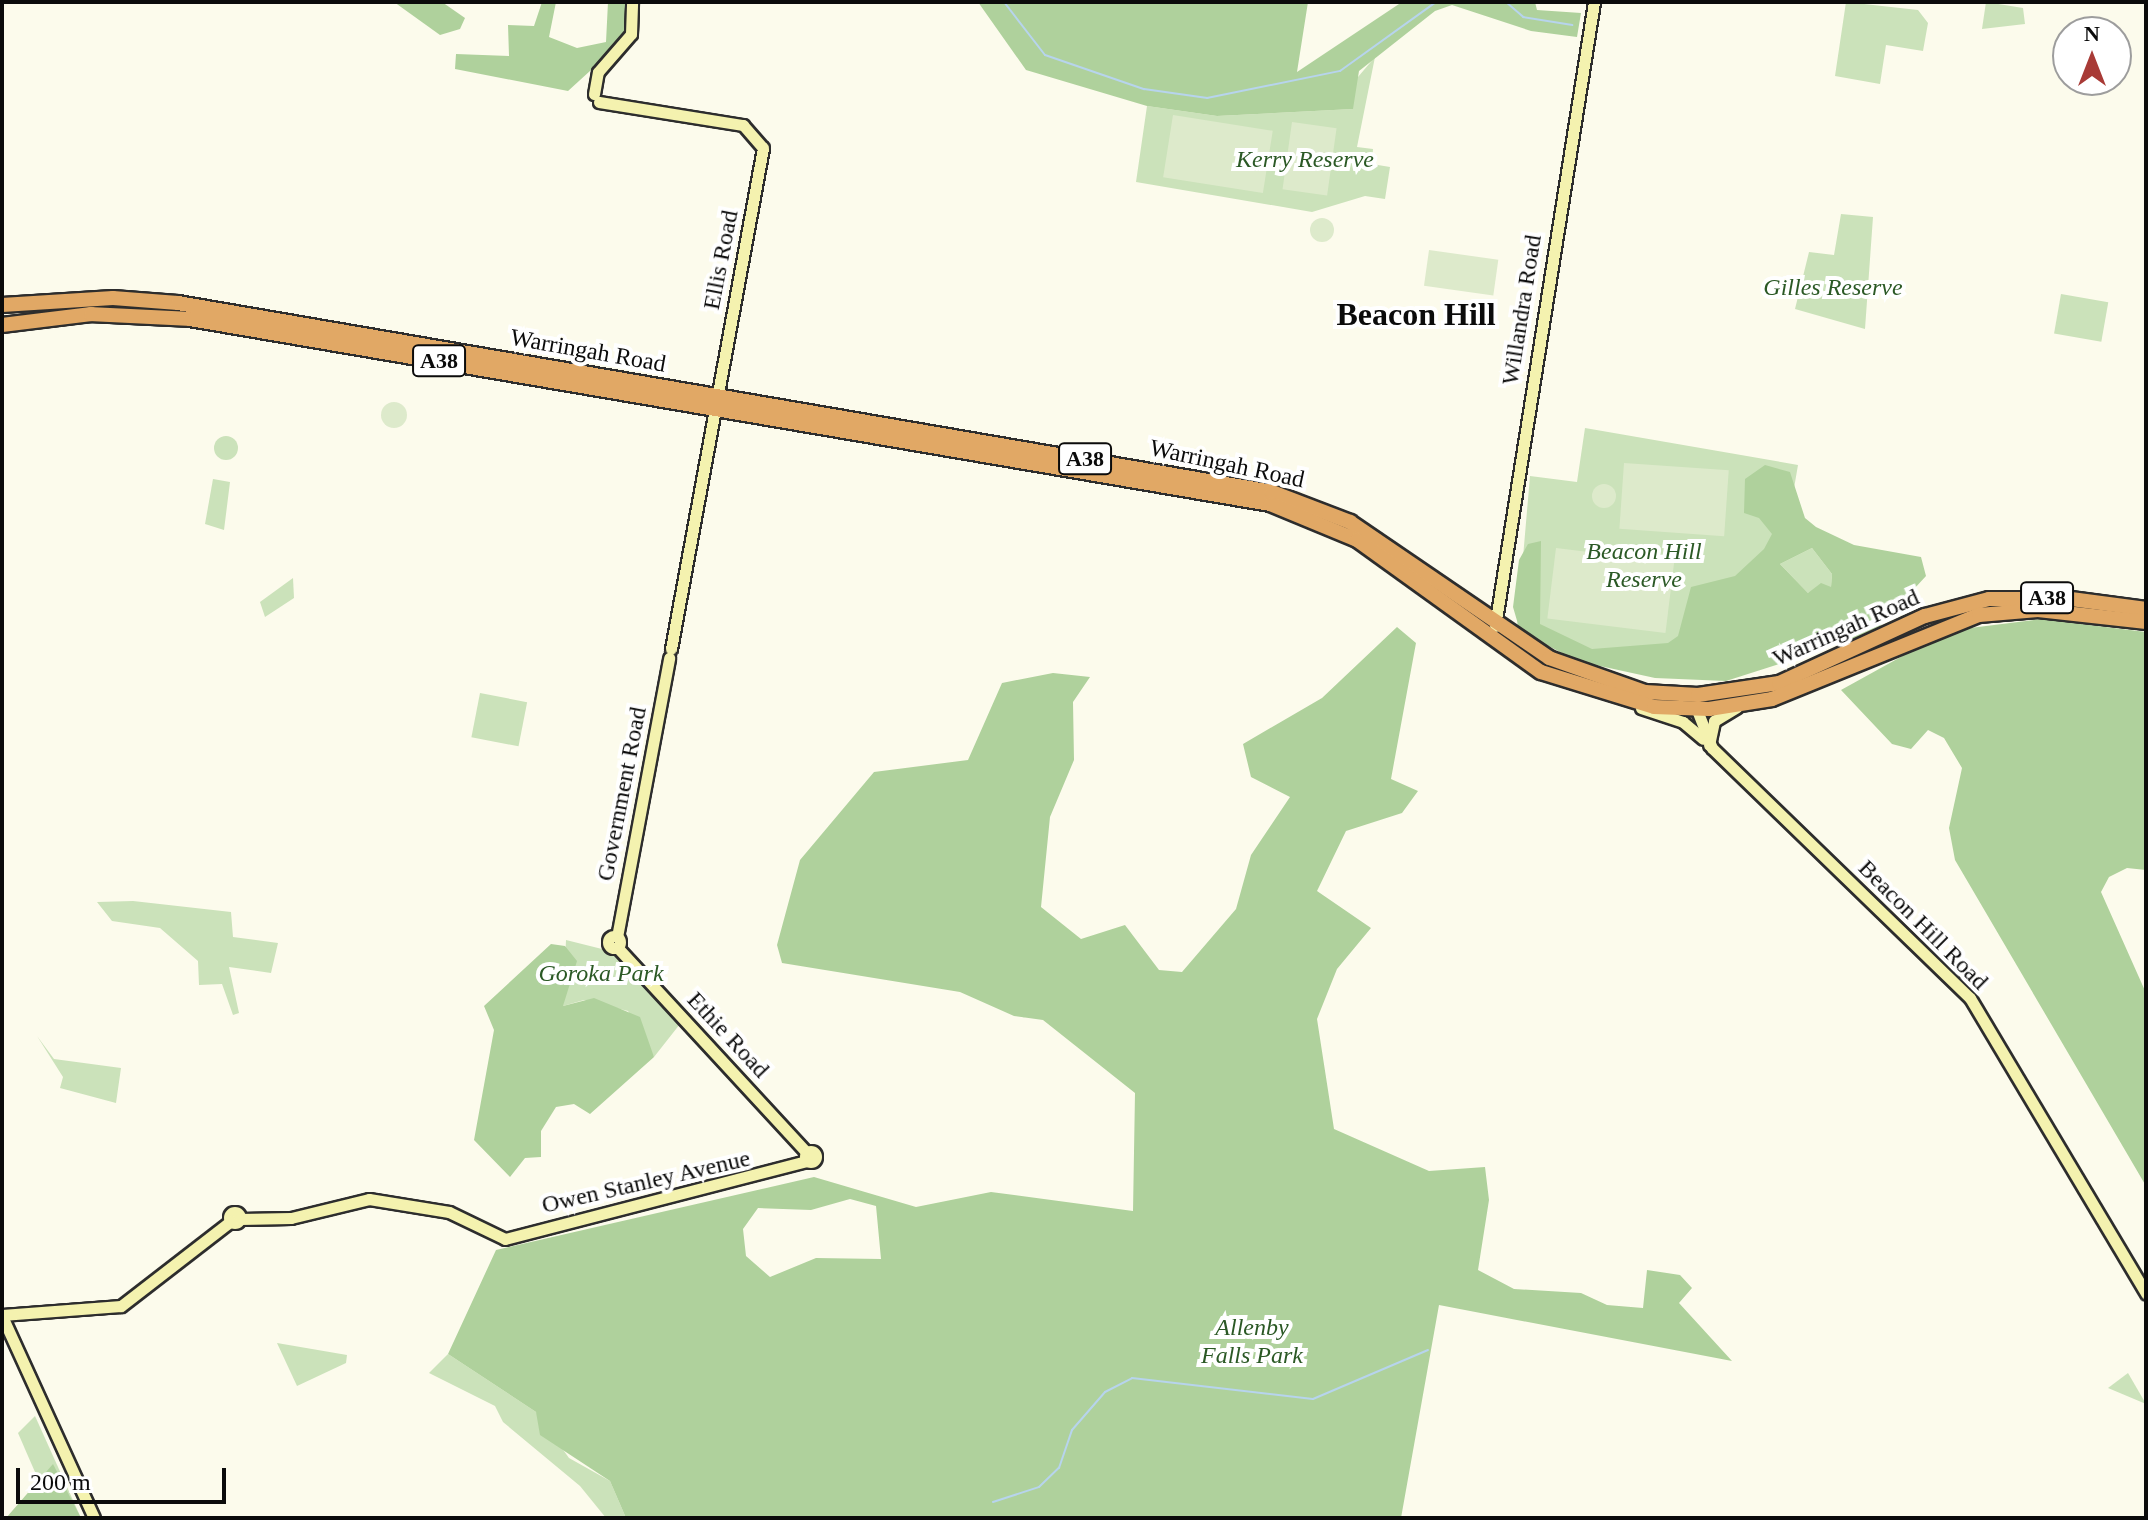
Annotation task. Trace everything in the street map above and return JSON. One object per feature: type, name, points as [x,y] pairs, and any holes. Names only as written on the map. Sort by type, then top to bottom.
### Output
[{"type":"highway","name":"Warringah Road","points":[[2,305],[98,298],[178,303],[1292,510],[1373,550],[1491,642],[1564,682],[1633,704],[1698,702],[1802,676],[1951,614],[2035,597],[2146,609]]},
{"type":"highway","name":"Warringah Road","points":[[2,325],[102,314],[190,319],[1290,496],[1370,534],[1495,625],[1613,685],[1698,702],[1740,706],[1810,687],[1951,614],[2038,610],[2146,622]]},
{"type":"street","name":"Ellis Road","points":[[632,2],[631,34],[598,72],[597,98],[743,125],[757,133],[762,164],[717,402]]},
{"type":"street","name":"Willandra Road","points":[[1491,642],[1594,2]]},
{"type":"street","name":"Government Road","points":[[617,942],[717,402]]},
{"type":"street","points":[[1698,702],[1706,742]]},
{"type":"street","name":"Warringah Road","points":[[1633,704],[1683,722],[1706,742]]},
{"type":"street","points":[[1706,742],[1714,721],[1740,706]]},
{"type":"street","name":"Beacon Hill Road","points":[[1706,742],[1970,998],[2146,1293]]},
{"type":"street","name":"Ethie Road","points":[[617,942],[807,1157]]},
{"type":"street","name":"Owen Stanley Avenue","points":[[2,1315],[121,1306],[236,1220],[291,1218],[369,1199],[449,1212],[492,1238],[807,1157]]},
{"type":"street","points":[[2,1315],[94,1518]]},
{"type":"green space","points":[[394,2],[442,2],[465,18],[460,29],[440,35]]},
{"type":"green space","points":[[542,2],[556,2],[549,37],[577,48],[606,42],[608,2],[626,2],[624,40],[568,91],[455,69],[456,54],[509,56],[508,25],[534,26]]},
{"type":"green space","points":[[978,2],[1308,2],[1297,72],[1402,2],[1535,2],[1537,10],[1581,13],[1577,37],[1531,31],[1452,5],[1435,11],[1359,71],[1353,109],[1217,116],[1147,106],[1026,70]]},
{"type":"green space","points":[[1846,2],[1918,10],[1928,23],[1923,51],[1886,45],[1880,84],[1835,76]]},
{"type":"green space","points":[[1986,2],[2023,8],[2025,24],[1982,29]]},
{"type":"green space","name":"Kerry Reserve","points":[[1375,57],[1357,147],[1373,149],[1372,164],[1390,167],[1385,199],[1365,196],[1312,212],[1136,182],[1147,106],[1217,116],[1353,109],[1352,84]]},
{"type":"green space","points":[[1173,115],[1273,131],[1263,193],[1163,177]]},
{"type":"green space","points":[[1292,122],[1337,128],[1327,196],[1283,189]]},
{"type":"green space","name":"Gilles Reserve","points":[[1841,214],[1873,217],[1865,329],[1795,309],[1809,252],[1834,255]]},
{"type":"green space","points":[[1322,218],[1331,221],[1334,230],[1331,239],[1322,242],[1313,239],[1310,230],[1313,221]]},
{"type":"green space","points":[[1429,250],[1498,260],[1493,295],[1424,286]]},
{"type":"green space","points":[[2061,294],[2108,302],[2101,342],[2054,333]]},
{"type":"green space","points":[[394,402],[403,406],[407,415],[403,424],[394,428],[385,424],[381,415],[385,406]]},
{"type":"green space","name":"Beacon Hill Reserve","points":[[1585,428],[1798,465],[1786,535],[1684,677],[1517,627],[1530,476],[1577,482]]},
{"type":"green space","points":[[226,436],[237,443],[238,448],[231,459],[226,460],[215,453],[214,448],[221,437]]},
{"type":"green space","points":[[1624,463],[1729,470],[1724,536],[1619,529]]},
{"type":"green space","points":[[1765,465],[1790,472],[1805,518],[1816,527],[1854,545],[1921,557],[1926,576],[1880,626],[1856,639],[1822,638],[1792,660],[1726,681],[1655,678],[1577,661],[1520,631],[1513,607],[1519,560],[1528,544],[1541,541],[1540,624],[1592,649],[1668,643],[1678,636],[1691,587],[1735,576],[1764,549],[1772,534],[1759,518],[1744,513],[1745,479]],"holes":[[[1812,548],[1832,574],[1831,587],[1821,583],[1808,593],[1780,564]]]},
{"type":"green space","points":[[213,479],[230,482],[224,530],[205,524]]},
{"type":"green space","points":[[1604,484],[1612,488],[1616,496],[1612,504],[1604,508],[1596,504],[1592,496],[1596,488]]},
{"type":"green space","points":[[1556,548],[1674,563],[1665,633],[1547,618]]},
{"type":"green space","points":[[1812,548],[1832,574],[1831,587],[1808,593],[1780,564]]},
{"type":"green space","points":[[293,578],[294,598],[265,617],[260,602]]},
{"type":"green space","points":[[2041,619],[2146,632],[2146,870],[2127,868],[2109,877],[2101,892],[2146,993],[2146,1186],[1955,860],[1949,828],[1962,768],[1944,738],[1928,730],[1911,749],[1892,744],[1841,690],[1926,643],[1970,628]]},
{"type":"green space","name":"Allenby Falls Park","points":[[1397,627],[1416,643],[1391,779],[1418,791],[1402,813],[1346,831],[1317,891],[1371,928],[1337,969],[1317,1019],[1334,1129],[1429,1171],[1485,1167],[1489,1200],[1478,1270],[1514,1289],[1581,1293],[1607,1305],[1643,1308],[1647,1270],[1680,1275],[1692,1288],[1679,1303],[1732,1361],[1439,1305],[1401,1518],[626,1518],[610,1481],[540,1435],[536,1412],[448,1354],[496,1250],[814,1177],[916,1207],[991,1192],[1133,1211],[1135,1093],[1043,1020],[1014,1016],[960,992],[782,963],[777,945],[800,860],[874,772],[968,760],[1002,683],[1053,673],[1090,677],[1073,702],[1074,760],[1050,817],[1041,907],[1081,939],[1125,925],[1159,970],[1182,972],[1236,909],[1251,855],[1290,797],[1251,777],[1243,744],[1322,698]],"holes":[[[850,1199],[876,1206],[881,1259],[816,1258],[770,1277],[746,1256],[743,1229],[758,1208],[811,1210]]]},
{"type":"green space","points":[[480,693],[527,702],[519,746],[471,737]]},
{"type":"green space","points":[[133,901],[231,912],[233,937],[278,943],[271,973],[229,967],[239,1013],[233,1015],[222,984],[199,985],[198,961],[160,928],[112,921],[97,902]]},
{"type":"green space","name":"Goroka Park","points":[[566,940],[614,952],[680,1024],[654,1057],[628,1011],[584,1000],[563,1006]]},
{"type":"green space","points":[[551,944],[565,946],[577,961],[563,1006],[594,998],[640,1017],[654,1057],[590,1114],[574,1104],[556,1107],[541,1131],[541,1157],[525,1158],[510,1177],[474,1140],[494,1030],[484,1006]]},
{"type":"green space","points":[[37,1036],[54,1059],[121,1068],[116,1103],[60,1088],[63,1077]]},
{"type":"green space","points":[[277,1343],[347,1355],[346,1363],[297,1386]]},
{"type":"green space","points":[[448,1354],[536,1412],[569,1458],[610,1481],[626,1518],[606,1518],[580,1486],[503,1422],[495,1406],[429,1373]]},
{"type":"green space","points":[[2128,1373],[2146,1404],[2108,1388]]},
{"type":"green space","points":[[35,1416],[81,1518],[55,1518],[18,1433]]},
{"type":"green space","points":[[53,1464],[81,1518],[6,1518]]},
{"type":"waterway","points":[[1004,2],[1045,55],[1144,89],[1207,98],[1340,71],[1436,2]]},
{"type":"waterway","points":[[1506,2],[1523,17],[1572,25]]},
{"type":"waterway","points":[[993,1502],[1039,1487],[1059,1468],[1072,1430],[1105,1392],[1132,1378],[1313,1399],[1428,1350]]},
{"type":"district","name":"Beacon Hill","points":[[1416,314]]}]
